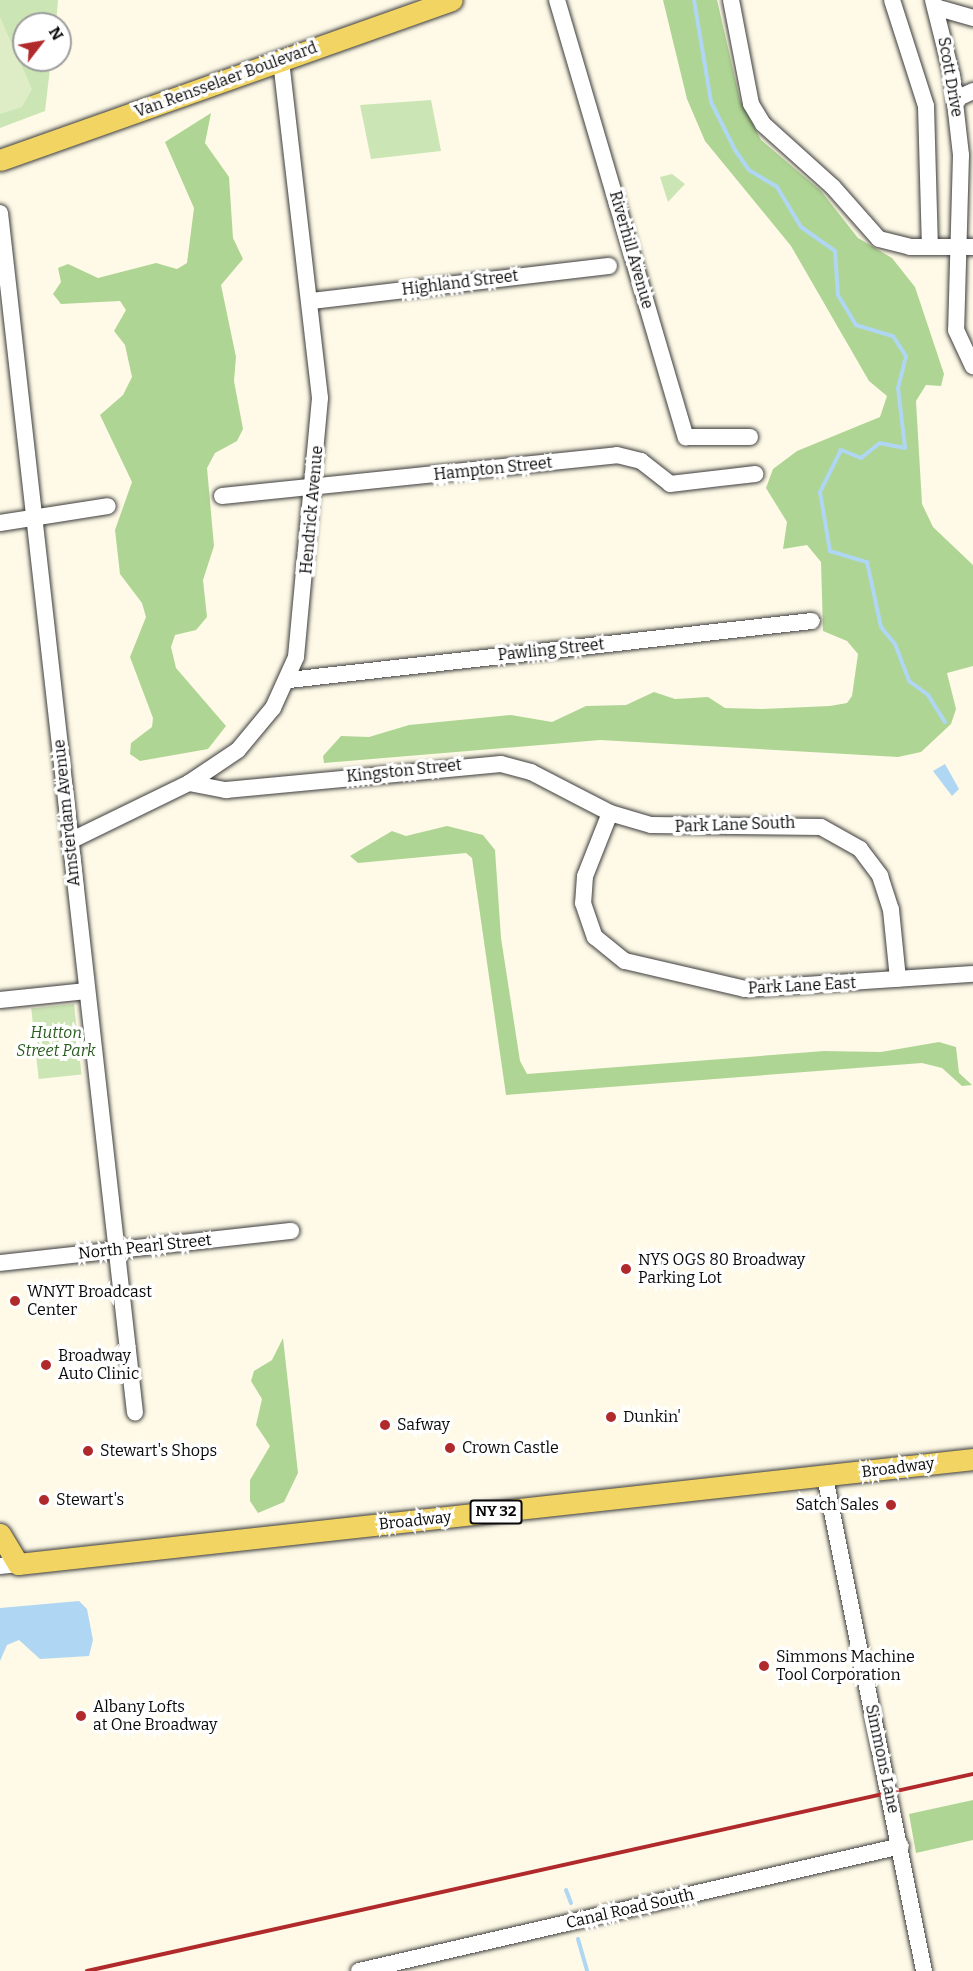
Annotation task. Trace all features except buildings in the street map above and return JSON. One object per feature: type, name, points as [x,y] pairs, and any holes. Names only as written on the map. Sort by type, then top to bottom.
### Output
[{"type":"main road","name":"Van Rensselaer Boulevard","points":[[0,160],[452,0]]},
{"type":"main road","name":"Broadway","points":[[9,1565],[973,1459]]},
{"type":"main road","name":"NY 32","points":[[0,1534],[9,1565]]},
{"type":"street","name":"Riverhill Avenue","points":[[557,0],[685,435],[693,441],[750,437]]},
{"type":"street","points":[[731,0],[759,119],[833,186],[874,236],[899,245],[968,248]]},
{"type":"street","points":[[892,0],[926,106],[930,247]]},
{"type":"street","points":[[934,3],[973,18]]},
{"type":"street","name":"Scott Drive","points":[[934,3],[967,156],[968,248],[965,305],[958,337],[973,366]]},
{"type":"street","name":"Hendrick Avenue","points":[[70,841],[189,783],[247,742],[289,680],[303,617],[320,398],[311,301],[281,60]]},
{"type":"street","points":[[956,99],[973,91]]},
{"type":"street","name":"Amsterdam Avenue","points":[[0,213],[135,1412]]},
{"type":"street","name":"Highland Street","points":[[311,301],[609,266]]},
{"type":"street","name":"Hampton Street","points":[[222,496],[617,455],[641,461],[670,484],[755,474]]},
{"type":"street","points":[[0,523],[108,506]]},
{"type":"street","name":"Pawling Street","points":[[289,680],[812,621]]},
{"type":"street","name":"Kingston Street","points":[[189,783],[226,790],[501,764],[531,772],[609,813]]},
{"type":"street","name":"Park Lane East","points":[[609,813],[585,876],[583,903],[600,943],[625,961],[745,989],[973,974]]},
{"type":"street","name":"Park Lane South","points":[[609,813],[678,828],[802,823],[844,837],[873,863],[884,884],[898,979]]},
{"type":"street","points":[[0,1000],[87,991]]},
{"type":"street","name":"North Pearl Street","points":[[0,1263],[291,1231]]},
{"type":"street","name":"Simmons Lane","points":[[825,1477],[901,1846],[924,1971]]},
{"type":"street","name":"Canal Road South","points":[[359,1971],[901,1846]]},
{"type":"green space","points":[[0,0],[58,0],[57,12],[12,12],[12,72],[50,72],[45,111],[0,128]]},
{"type":"green space","points":[[663,0],[717,0],[740,100],[761,140],[821,191],[858,238],[892,258],[915,287],[944,374],[941,386],[926,385],[916,401],[922,504],[933,527],[973,565],[973,666],[947,673],[956,709],[951,724],[921,752],[898,757],[600,740],[324,763],[323,756],[341,736],[369,737],[409,725],[511,715],[552,722],[586,706],[626,705],[654,692],[675,699],[708,697],[725,708],[762,709],[830,706],[847,703],[852,696],[858,654],[847,641],[823,631],[821,562],[807,545],[783,549],[787,522],[766,488],[773,469],[797,451],[880,417],[887,396],[869,381],[791,246],[705,141],[687,99]]},
{"type":"green space","points":[[0,17],[12,44],[12,72],[24,72],[32,89],[22,107],[0,114]]},
{"type":"green space","points":[[431,100],[441,151],[371,159],[360,105]]},
{"type":"green space","points":[[211,113],[205,143],[229,177],[233,238],[243,259],[221,285],[236,357],[234,381],[243,429],[237,441],[215,453],[207,468],[214,546],[203,580],[207,617],[196,630],[175,635],[171,647],[176,668],[226,726],[208,749],[140,761],[130,754],[131,743],[152,727],[153,718],[130,657],[146,617],[142,603],[120,574],[115,530],[132,482],[100,415],[123,395],[132,377],[125,345],[114,331],[126,310],[120,301],[61,304],[53,294],[61,282],[58,268],[68,264],[98,278],[156,263],[177,269],[187,263],[194,208],[165,142]]},
{"type":"green space","points":[[672,174],[685,184],[668,202],[660,177]]},
{"type":"green space","points":[[447,826],[483,835],[495,850],[501,938],[520,1061],[527,1074],[824,1051],[881,1052],[939,1042],[956,1047],[959,1073],[972,1085],[962,1086],[942,1068],[922,1063],[506,1095],[472,858],[466,853],[358,863],[350,856],[392,831],[406,836]]},
{"type":"green space","name":"Hutton Street Park","points":[[74,1004],[81,1075],[39,1079],[31,1008]]},
{"type":"green space","points":[[283,1338],[298,1473],[284,1502],[258,1513],[250,1501],[250,1480],[270,1446],[256,1425],[262,1399],[251,1381],[254,1371],[272,1360]]},
{"type":"green space","points":[[973,1800],[973,1840],[916,1853],[909,1814]]},
{"type":"water","points":[[945,764],[959,789],[952,796],[933,771]]},
{"type":"water","points":[[79,1601],[87,1609],[93,1640],[89,1656],[40,1659],[19,1640],[7,1645],[0,1661],[0,1608]]},
{"type":"waterway","points":[[694,0],[711,102],[735,150],[749,170],[777,187],[801,227],[835,251],[838,295],[856,325],[893,336],[906,356],[898,388],[905,448],[880,443],[861,458],[841,450],[820,492],[830,551],[867,562],[881,627],[895,644],[909,681],[928,695],[945,722]]},
{"type":"waterway","points":[[566,1890],[571,1903]]},
{"type":"waterway","points":[[578,1939],[587,1971]]},
{"type":"railway","points":[[87,1971],[973,1774]]},
{"type":"place","name":"NYS OGS 80 Broadway Parking Lot","points":[[626,1269]]},
{"type":"place","name":"WNYT Broadcast Center","points":[[15,1301]]},
{"type":"place","name":"Broadway Auto Clinic","points":[[46,1365]]},
{"type":"place","name":"Dunkin'","points":[[611,1417]]},
{"type":"place","name":"Safway","points":[[385,1425]]},
{"type":"place","name":"Crown Castle","points":[[450,1448]]},
{"type":"place","name":"Stewart's Shops","points":[[88,1451]]},
{"type":"place","name":"Stewart's","points":[[44,1500]]},
{"type":"place","name":"Satch Sales","points":[[891,1505]]},
{"type":"place","name":"Simmons Machine Tool Corporation","points":[[764,1666]]},
{"type":"place","name":"Albany Lofts at One Broadway","points":[[81,1716]]}]
